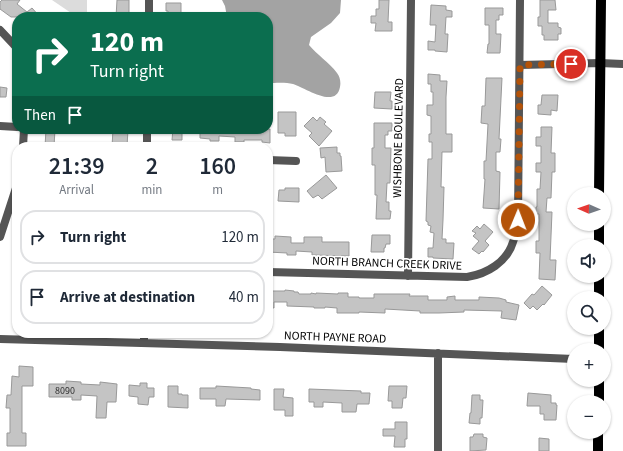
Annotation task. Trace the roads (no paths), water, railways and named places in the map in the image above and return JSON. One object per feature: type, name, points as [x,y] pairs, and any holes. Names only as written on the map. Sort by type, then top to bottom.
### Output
[{"type":"main road","points":[[599,187],[601,0]]},
{"type":"main road","points":[[598,439],[598,451]]},
{"type":"street","points":[[149,0],[149,12]]},
{"type":"street","name":"WISHBONE BOULEVARD","points":[[408,276],[411,0]]},
{"type":"street","points":[[520,0],[520,65],[600,63],[623,64]]},
{"type":"street","points":[[0,30],[12,43]]},
{"type":"street","name":"NORTH BRANCH CREEK DRIVE","points":[[273,272],[467,277],[486,272],[496,266],[513,243],[518,220],[520,65]]},
{"type":"street","points":[[0,126],[12,127]]},
{"type":"street","points":[[273,160],[296,161]]},
{"type":"street","points":[[0,237],[12,200]]},
{"type":"street","points":[[144,338],[144,343]]},
{"type":"street","name":"NORTH PAYNE ROAD","points":[[0,339],[438,353],[567,359]]},
{"type":"street","points":[[438,353],[438,451]]}]
